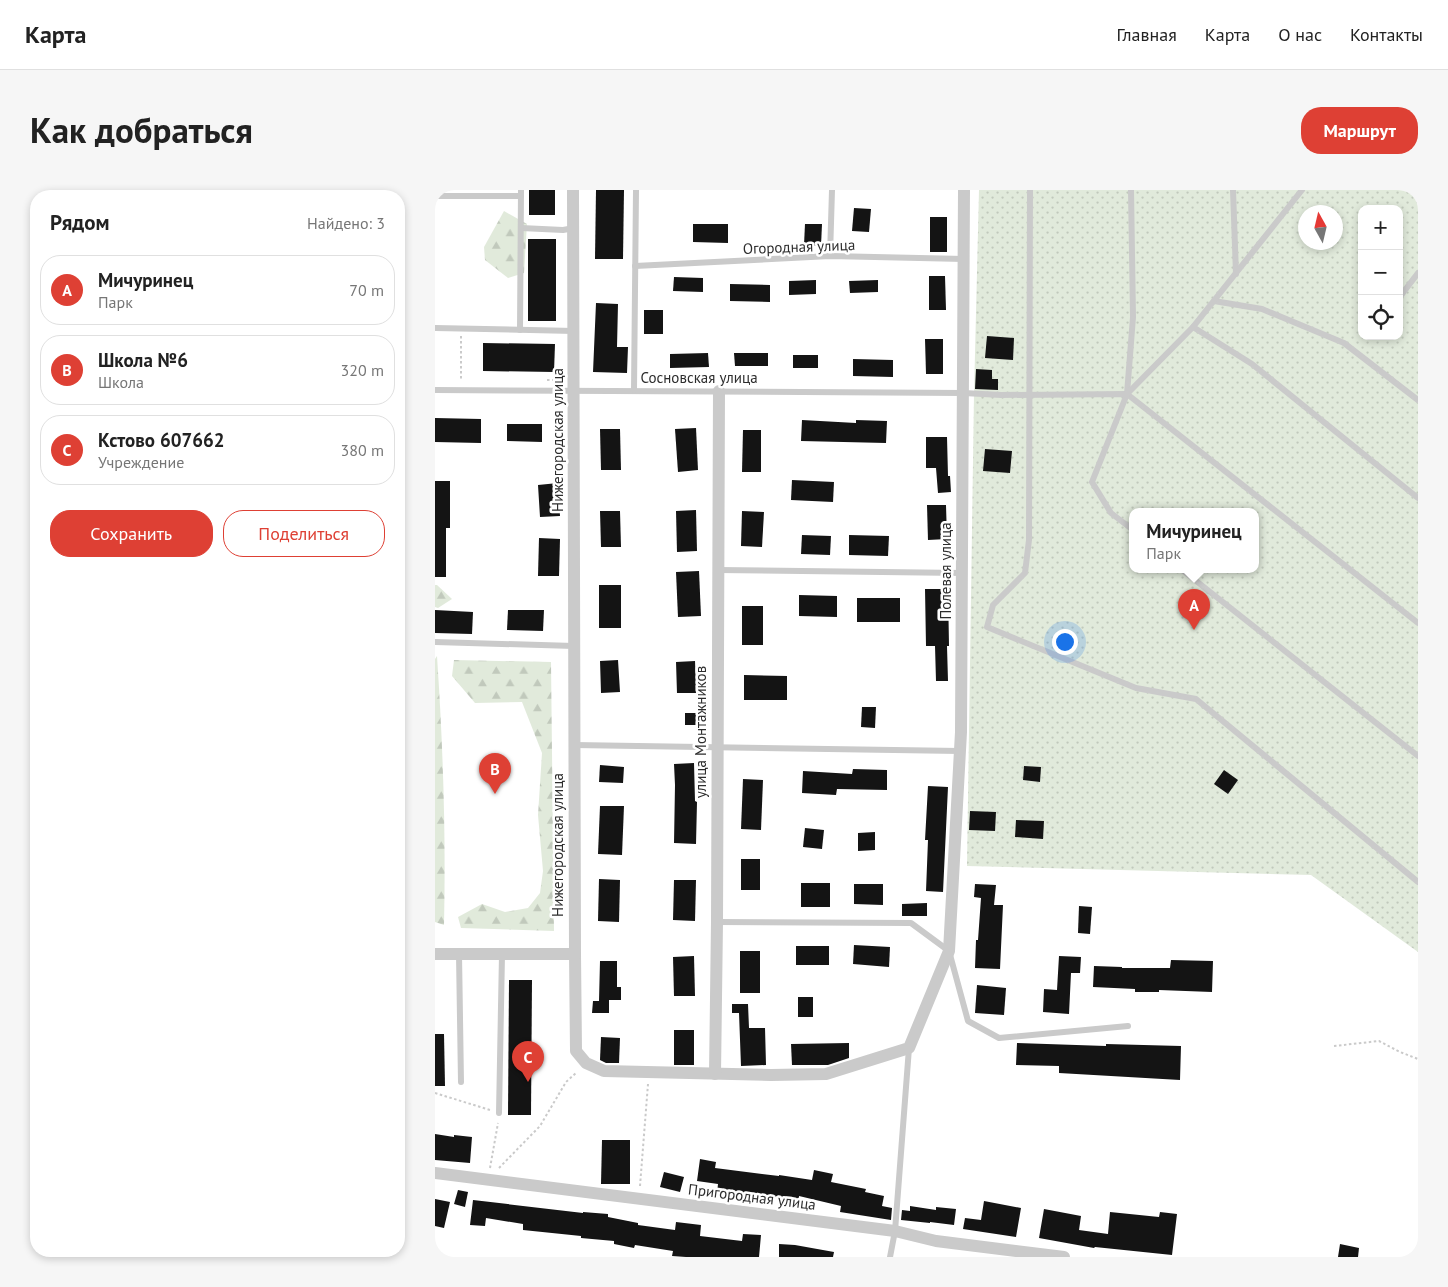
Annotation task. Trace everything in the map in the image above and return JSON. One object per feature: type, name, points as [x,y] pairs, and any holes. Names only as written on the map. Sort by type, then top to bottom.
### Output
[{"type":"street","name":"Нижегородская улица","points":[[573,190],[576,1051],[586,1063]]},
{"type":"street","name":"Полевая улица","points":[[949,951],[960,751],[964,190]]},
{"type":"street","name":"улица Монтажников","points":[[715,1074],[719,391]]},
{"type":"street","points":[[586,1063],[604,1071],[771,1076],[827,1074],[909,1048],[949,951]]},
{"type":"street","points":[[435,954],[575,954]]},
{"type":"street","name":"Пригородная улица","points":[[435,1173],[895,1231],[936,1240],[1064,1257]]},
{"type":"lane","points":[[634,390],[636,190]]},
{"type":"lane","points":[[830,256],[832,190]]},
{"type":"lane","points":[[1030,190],[1029,540],[1025,573],[993,605],[987,627],[1136,688],[1196,699],[1418,882]]},
{"type":"lane","points":[[1129,527],[1111,513],[1091,482],[1127,394],[1133,317],[1131,190]]},
{"type":"lane","points":[[1233,190],[1235,274]]},
{"type":"lane","points":[[1127,394],[1193,327],[1302,190]]},
{"type":"lane","points":[[435,196],[521,193],[520,330]]},
{"type":"lane","points":[[521,228],[563,230],[574,228]]},
{"type":"lane","name":"Огородная улица","points":[[635,266],[830,256],[964,260]]},
{"type":"lane","points":[[1401,295],[1418,273]]},
{"type":"lane","points":[[1214,301],[1262,309],[1345,343],[1418,400]]},
{"type":"lane","points":[[1193,327],[1252,364],[1418,498]]},
{"type":"lane","points":[[435,328],[574,331]]},
{"type":"lane","name":"Сосновская улица","points":[[435,390],[634,390],[1029,395],[1127,394]]},
{"type":"lane","points":[[1127,394],[1418,623]]},
{"type":"lane","points":[[718,570],[962,573]]},
{"type":"lane","points":[[1186,573],[1418,756]]},
{"type":"lane","points":[[435,642],[574,646]]},
{"type":"lane","points":[[574,746],[960,751]]},
{"type":"lane","points":[[717,922],[911,924],[949,951],[968,1021],[999,1038],[1128,1026]]},
{"type":"lane","points":[[459,954],[461,1082]]},
{"type":"lane","points":[[499,1113],[502,954]]},
{"type":"lane","points":[[890,1257],[895,1231],[909,1048]]},
{"type":"path","points":[[461,329],[461,380]]},
{"type":"path","points":[[1334,1046],[1379,1041],[1418,1059]]},
{"type":"path","points":[[488,1179],[540,1126],[566,1082],[586,1063]]},
{"type":"path","points":[[639,1199],[648,1072]]},
{"type":"path","points":[[435,1093],[499,1113],[488,1179]]},
{"type":"green space","points":[[979,190],[1418,190],[1418,952],[1311,875],[967,866]]},
{"type":"green space","points":[[504,211],[527,224],[524,273],[508,278],[485,260],[484,247]]},
{"type":"green space","points":[[435,585],[452,599],[438,608],[435,607]]},
{"type":"green space","points":[[437,656],[445,858],[444,925],[435,922],[435,659]]},
{"type":"green space","points":[[454,660],[551,662],[554,931],[461,928],[458,917],[482,904],[505,912],[528,908],[540,893],[543,871],[538,815],[542,753],[522,702],[475,703],[452,676]]},
{"type":"building","points":[[529,190],[555,190],[555,215],[529,215]]},
{"type":"building","points":[[596,190],[624,190],[623,259],[595,259]]},
{"type":"building","points":[[854,208],[871,209],[869,232],[852,231]]},
{"type":"building","points":[[930,217],[947,217],[947,252],[930,252]]},
{"type":"building","points":[[693,224],[728,224],[728,243],[693,242]]},
{"type":"building","points":[[805,224],[822,224],[821,246],[804,245]]},
{"type":"building","points":[[528,239],[556,239],[556,321],[528,321]]},
{"type":"building","points":[[929,276],[945,276],[946,310],[929,310]]},
{"type":"building","points":[[674,277],[703,278],[703,292],[673,291]]},
{"type":"building","points":[[816,280],[816,294],[789,295],[789,281]]},
{"type":"building","points":[[878,280],[878,292],[850,293],[849,281]]},
{"type":"building","points":[[730,284],[770,285],[770,302],[730,301]]},
{"type":"building","points":[[596,303],[618,304],[617,347],[628,347],[627,373],[593,372]]},
{"type":"building","points":[[644,310],[663,310],[663,334],[644,334]]},
{"type":"building","points":[[987,336],[1014,338],[1013,360],[985,358]]},
{"type":"building","points":[[925,339],[943,339],[943,374],[926,374]]},
{"type":"building","points":[[483,343],[555,344],[554,372],[483,371]]},
{"type":"building","points":[[708,353],[709,367],[670,368],[670,354]]},
{"type":"building","points":[[734,353],[768,353],[768,366],[735,366]]},
{"type":"building","points":[[793,355],[818,355],[818,368],[793,368]]},
{"type":"building","points":[[853,359],[893,360],[893,377],[853,376]]},
{"type":"building","points":[[976,369],[992,370],[992,379],[998,379],[998,390],[975,389]]},
{"type":"building","points":[[435,418],[481,419],[481,443],[435,442]]},
{"type":"building","points":[[802,420],[856,423],[856,420],[887,421],[886,443],[801,441]]},
{"type":"building","points":[[507,424],[542,424],[542,442],[507,441]]},
{"type":"building","points":[[696,428],[698,470],[678,472],[675,429]]},
{"type":"building","points":[[600,429],[620,429],[621,470],[601,470]]},
{"type":"building","points":[[743,430],[761,430],[761,472],[742,472]]},
{"type":"building","points":[[926,437],[947,437],[948,476],[950,476],[951,492],[938,493],[936,468],[926,468]]},
{"type":"building","points":[[985,449],[1012,451],[1010,473],[983,471]]},
{"type":"building","points":[[792,480],[834,482],[833,502],[791,500]]},
{"type":"building","points":[[435,481],[450,481],[450,528],[446,528],[446,577],[435,577]]},
{"type":"building","points":[[558,483],[560,516],[540,517],[538,485]]},
{"type":"building","points":[[927,505],[946,505],[947,539],[928,540]]},
{"type":"building","points":[[696,510],[697,551],[677,552],[676,511]]},
{"type":"building","points":[[600,511],[620,511],[621,547],[601,547]]},
{"type":"building","points":[[742,511],[764,512],[762,547],[741,546]]},
{"type":"building","points":[[802,535],[831,536],[830,555],[801,554]]},
{"type":"building","points":[[849,535],[889,536],[888,556],[849,555]]},
{"type":"building","points":[[539,538],[560,539],[559,576],[538,576]]},
{"type":"building","points":[[699,571],[701,616],[678,617],[676,572]]},
{"type":"building","points":[[599,585],[621,585],[621,628],[599,628]]},
{"type":"building","points":[[925,589],[948,589],[948,681],[936,681],[935,646],[926,646]]},
{"type":"building","points":[[799,595],[837,596],[837,617],[799,616]]},
{"type":"building","points":[[857,598],[900,598],[900,622],[857,622]]},
{"type":"building","points":[[742,606],[763,606],[763,645],[742,645]]},
{"type":"building","points":[[435,610],[473,612],[472,634],[435,633]]},
{"type":"building","points":[[508,610],[544,610],[543,631],[507,630]]},
{"type":"building","points":[[618,660],[620,692],[601,693],[600,661]]},
{"type":"building","points":[[695,661],[696,693],[677,693],[676,662]]},
{"type":"building","points":[[744,675],[787,676],[787,700],[744,700]]},
{"type":"building","points":[[862,707],[876,707],[875,728],[861,727]]},
{"type":"building","points":[[685,713],[704,713],[704,725],[685,725]]},
{"type":"building","points":[[694,763],[695,801],[697,802],[696,844],[674,843],[674,764]]},
{"type":"building","points":[[600,765],[624,767],[623,783],[599,782]]},
{"type":"building","points":[[1024,766],[1041,767],[1040,782],[1023,780]]},
{"type":"building","points":[[853,769],[887,770],[887,790],[837,789],[836,795],[802,793],[803,771],[852,774]]},
{"type":"building","points":[[1224,770],[1238,780],[1228,794],[1214,784]]},
{"type":"building","points":[[743,779],[763,780],[761,830],[741,829]]},
{"type":"building","points":[[928,786],[948,787],[943,892],[926,891],[928,840],[925,840]]},
{"type":"building","points":[[600,806],[624,806],[622,855],[598,854]]},
{"type":"building","points":[[970,811],[996,812],[995,831],[969,830]]},
{"type":"building","points":[[1016,820],[1044,821],[1043,839],[1015,837]]},
{"type":"building","points":[[805,828],[824,830],[822,849],[803,847]]},
{"type":"building","points":[[875,832],[875,850],[858,851],[858,833]]},
{"type":"building","points":[[741,859],[760,859],[760,890],[741,890]]},
{"type":"building","points":[[599,879],[620,880],[619,922],[598,921]]},
{"type":"building","points":[[674,880],[696,880],[695,921],[673,920]]},
{"type":"building","points":[[801,883],[830,883],[830,907],[801,907]]},
{"type":"building","points":[[854,884],[883,884],[883,905],[854,904]]},
{"type":"building","points":[[975,884],[996,885],[994,905],[1003,905],[1000,969],[975,968],[981,898],[974,897]]},
{"type":"building","points":[[927,903],[927,916],[902,916],[902,904]]},
{"type":"building","points":[[1079,906],[1092,907],[1090,934],[1078,933]]},
{"type":"building","points":[[854,945],[890,947],[889,967],[853,964]]},
{"type":"building","points":[[796,946],[829,946],[829,965],[796,965]]},
{"type":"building","points":[[740,951],[760,951],[760,993],[740,993]]},
{"type":"building","points":[[694,956],[695,996],[674,996],[673,957]]},
{"type":"building","points":[[1059,956],[1081,957],[1080,973],[1071,973],[1069,1014],[1043,1012],[1044,989],[1057,990]]},
{"type":"building","points":[[1171,960],[1213,961],[1212,992],[1159,990],[1159,992],[1135,992],[1135,989],[1093,987],[1094,966],[1170,968]]},
{"type":"building","points":[[600,961],[617,961],[617,987],[621,987],[621,1000],[609,1000],[609,1013],[592,1013],[593,1001],[599,1001]]},
{"type":"building","points":[[509,980],[532,980],[531,1115],[508,1115]]},
{"type":"building","points":[[977,985],[1006,988],[1004,1015],[975,1013]]},
{"type":"building","points":[[798,997],[813,997],[813,1017],[798,1017]]},
{"type":"building","points":[[732,1004],[748,1004],[749,1028],[765,1028],[766,1065],[741,1066],[739,1013],[732,1013]]},
{"type":"building","points":[[674,1030],[694,1030],[694,1065],[674,1065]]},
{"type":"building","points":[[435,1034],[444,1034],[445,1086],[435,1086]]},
{"type":"building","points":[[601,1037],[620,1038],[619,1063],[606,1063],[600,1060]]},
{"type":"building","points":[[849,1043],[849,1058],[828,1065],[792,1065],[791,1044]]},
{"type":"building","points":[[1017,1043],[1181,1046],[1180,1080],[1059,1073],[1059,1066],[1016,1065]]},
{"type":"building","points":[[435,1134],[472,1137],[470,1163],[435,1160]]},
{"type":"building","points":[[602,1140],[630,1140],[630,1184],[601,1184]]},
{"type":"building","points":[[700,1159],[716,1162],[715,1168],[812,1180],[814,1170],[833,1174],[831,1182],[866,1189],[865,1192],[884,1196],[882,1206],[892,1208],[891,1220],[840,1212],[841,1206],[799,1196],[799,1201],[761,1194],[760,1200],[740,1197],[741,1195],[717,1193],[718,1184],[697,1181]]},
{"type":"building","points":[[664,1172],[684,1177],[680,1192],[660,1187]]},
{"type":"building","points":[[458,1190],[468,1192],[465,1207],[454,1204]]},
{"type":"building","points":[[435,1199],[450,1202],[444,1228],[435,1226]]},
{"type":"building","points":[[473,1200],[583,1213],[608,1214],[608,1217],[638,1223],[638,1225],[675,1230],[676,1222],[701,1225],[700,1236],[742,1241],[743,1234],[761,1235],[759,1257],[672,1256],[673,1251],[635,1245],[634,1248],[614,1244],[614,1241],[523,1230],[523,1224],[486,1218],[485,1226],[470,1225]]},
{"type":"building","points":[[984,1201],[1021,1208],[1016,1237],[963,1229],[965,1218],[981,1220]]},
{"type":"building","points":[[910,1206],[936,1210],[936,1207],[956,1209],[954,1225],[901,1220],[902,1210],[910,1211]]},
{"type":"building","points":[[1044,1209],[1081,1216],[1079,1230],[1108,1234],[1110,1212],[1159,1217],[1160,1212],[1177,1214],[1172,1255],[1094,1248],[1039,1238]]},
{"type":"building","points":[[779,1244],[834,1252],[833,1257],[779,1257]]},
{"type":"building","points":[[1340,1244],[1359,1248],[1358,1257],[1338,1257]]},
{"type":"place","name":"Мичуринец","points":[[1194,630]]},
{"type":"place","name":"Школа №6","points":[[495,794]]},
{"type":"place","name":"Кстово 607662","points":[[528,1082]]}]
